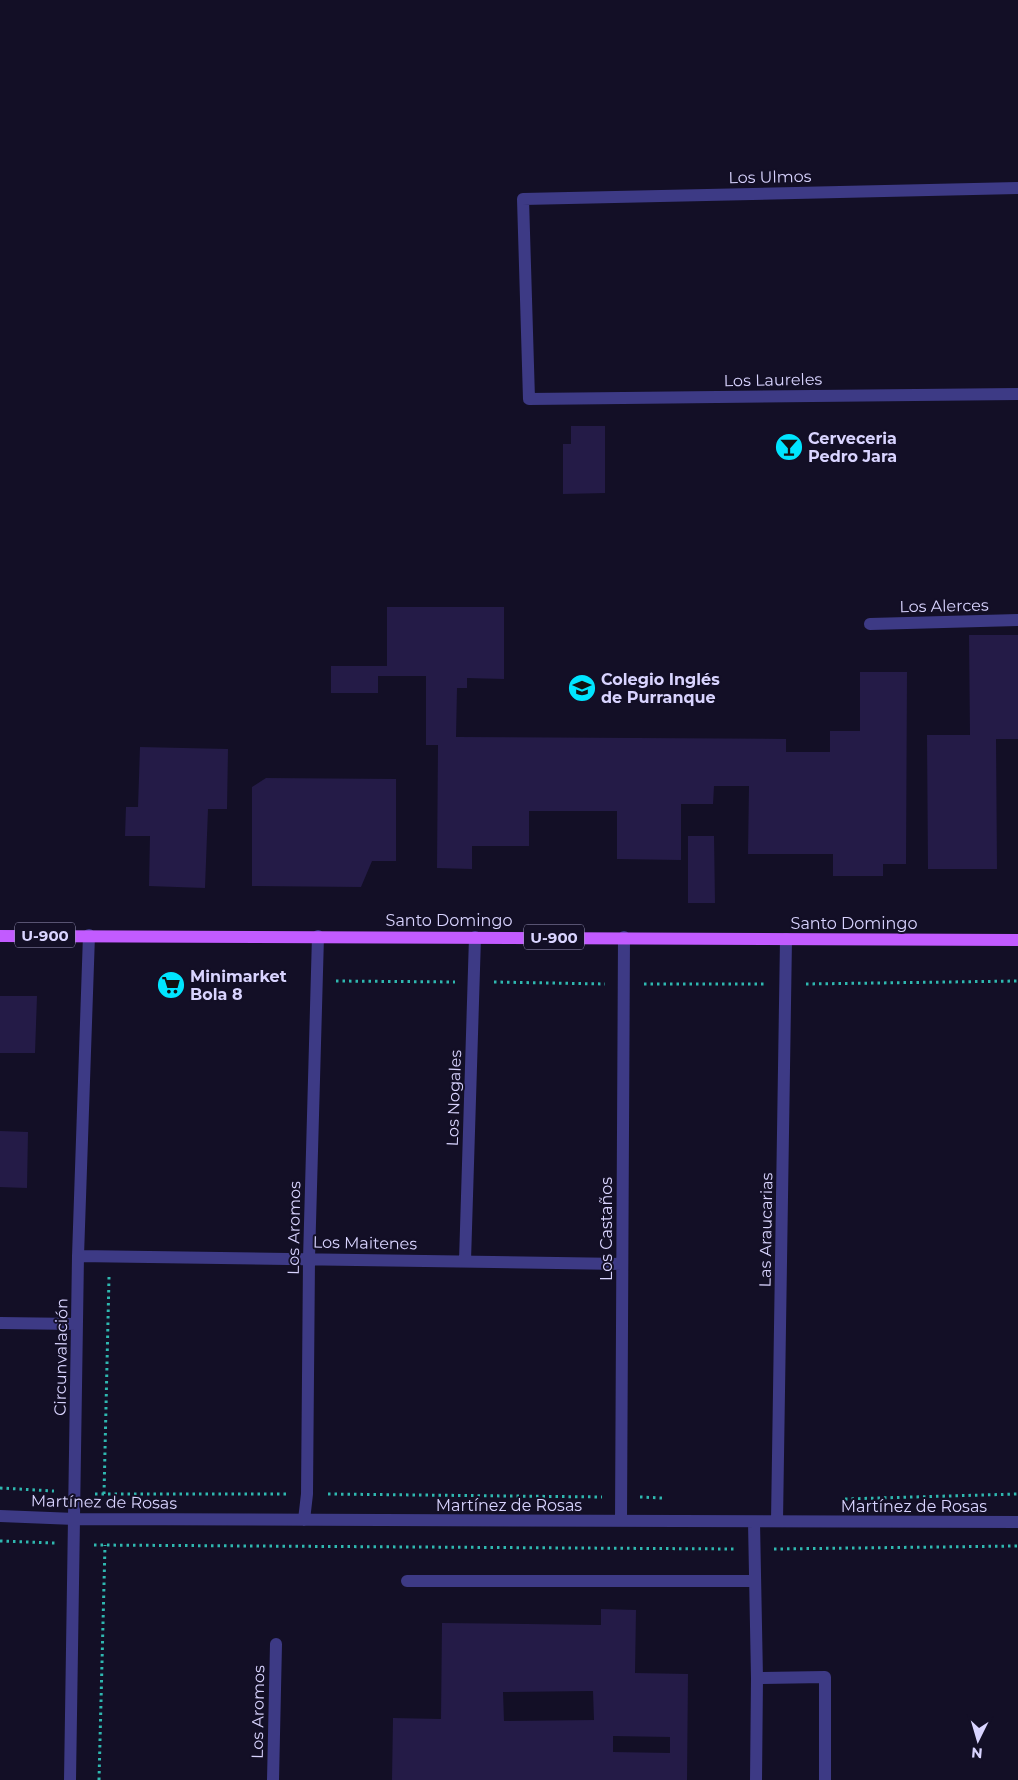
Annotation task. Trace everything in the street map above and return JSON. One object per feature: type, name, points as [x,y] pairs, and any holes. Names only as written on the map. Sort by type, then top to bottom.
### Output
[{"type":"main road","name":"Santo Domingo","points":[[0,936],[89,934],[1018,940]]},
{"type":"street","name":"Los Ulmos","points":[[529,399],[523,199],[1018,188]]},
{"type":"street","name":"Los Laureles","points":[[529,399],[1018,394]]},
{"type":"street","name":"Los Alerces","points":[[870,624],[1018,620]]},
{"type":"street","name":"Circunvalación","points":[[70,1780],[76,1492],[78,1256],[89,934]]},
{"type":"street","name":"Los Aromos","points":[[304,1520],[307,1494],[309,1259],[318,936]]},
{"type":"street","name":"Los Nogales","points":[[465,1261],[475,937]]},
{"type":"street","name":"Los Castaños","points":[[621,1521],[624,938]]},
{"type":"street","name":"Las Araucarias","points":[[777,1521],[786,939]]},
{"type":"street","name":"Los Maitenes","points":[[78,1256],[622,1264]]},
{"type":"street","points":[[0,1323],[77,1324]]},
{"type":"street","name":"Martínez de Rosas","points":[[0,1516],[75,1519],[1018,1522]]},
{"type":"street","points":[[754,1522],[757,1678],[756,1780]]},
{"type":"street","points":[[407,1581],[754,1581]]},
{"type":"street","name":"Los Aromos","points":[[272,1780],[276,1644]]},
{"type":"street","points":[[757,1678],[825,1677],[825,1780]]},
{"type":"path","points":[[317,981],[624,984],[1018,981]]},
{"type":"path","points":[[104,1494],[110,1256]]},
{"type":"path","points":[[0,1488],[104,1494],[670,1498]]},
{"type":"path","points":[[835,1499],[1018,1494]]},
{"type":"path","points":[[0,1541],[105,1545],[754,1550],[1018,1546]]},
{"type":"path","points":[[99,1780],[105,1545]]},
{"type":"building","points":[[571,426],[605,426],[605,493],[563,494],[563,444],[571,444]]},
{"type":"building","points":[[387,607],[504,607],[504,679],[467,678],[467,688],[457,688],[456,737],[786,739],[786,752],[830,752],[830,731],[860,731],[860,672],[907,672],[906,864],[883,864],[883,876],[833,876],[833,854],[748,854],[749,786],[714,786],[713,804],[681,804],[681,860],[617,859],[617,811],[529,811],[529,846],[472,846],[472,869],[437,868],[438,745],[426,745],[426,676],[378,676],[378,693],[331,693],[331,666],[387,666]]},
{"type":"building","points":[[969,635],[1018,635],[1018,739],[996,739],[997,869],[928,869],[927,735],[970,735]]},
{"type":"building","points":[[140,747],[228,749],[227,809],[208,809],[205,888],[149,886],[150,836],[125,836],[126,807],[138,807]]},
{"type":"building","points":[[266,778],[396,779],[396,861],[372,861],[361,887],[252,886],[252,787]]},
{"type":"building","points":[[688,836],[714,836],[715,903],[688,903]]},
{"type":"building","points":[[0,996],[37,996],[35,1053],[0,1053]]},
{"type":"building","points":[[0,1131],[28,1132],[27,1188],[0,1187]]},
{"type":"building","points":[[601,1609],[636,1610],[635,1673],[688,1674],[687,1780],[392,1780],[393,1718],[441,1719],[442,1623],[601,1625]],"holes":[[[593,1691],[594,1720],[504,1721],[503,1692]],[[613,1736],[670,1737],[670,1753],[613,1752]]]},
{"type":"place","name":"Cerveceria Pedro Jara","points":[[789,447]]},
{"type":"place","name":"Colegio Inglés de Purranque","points":[[582,688]]},
{"type":"place","name":"Minimarket Bola 8","points":[[171,985]]}]
